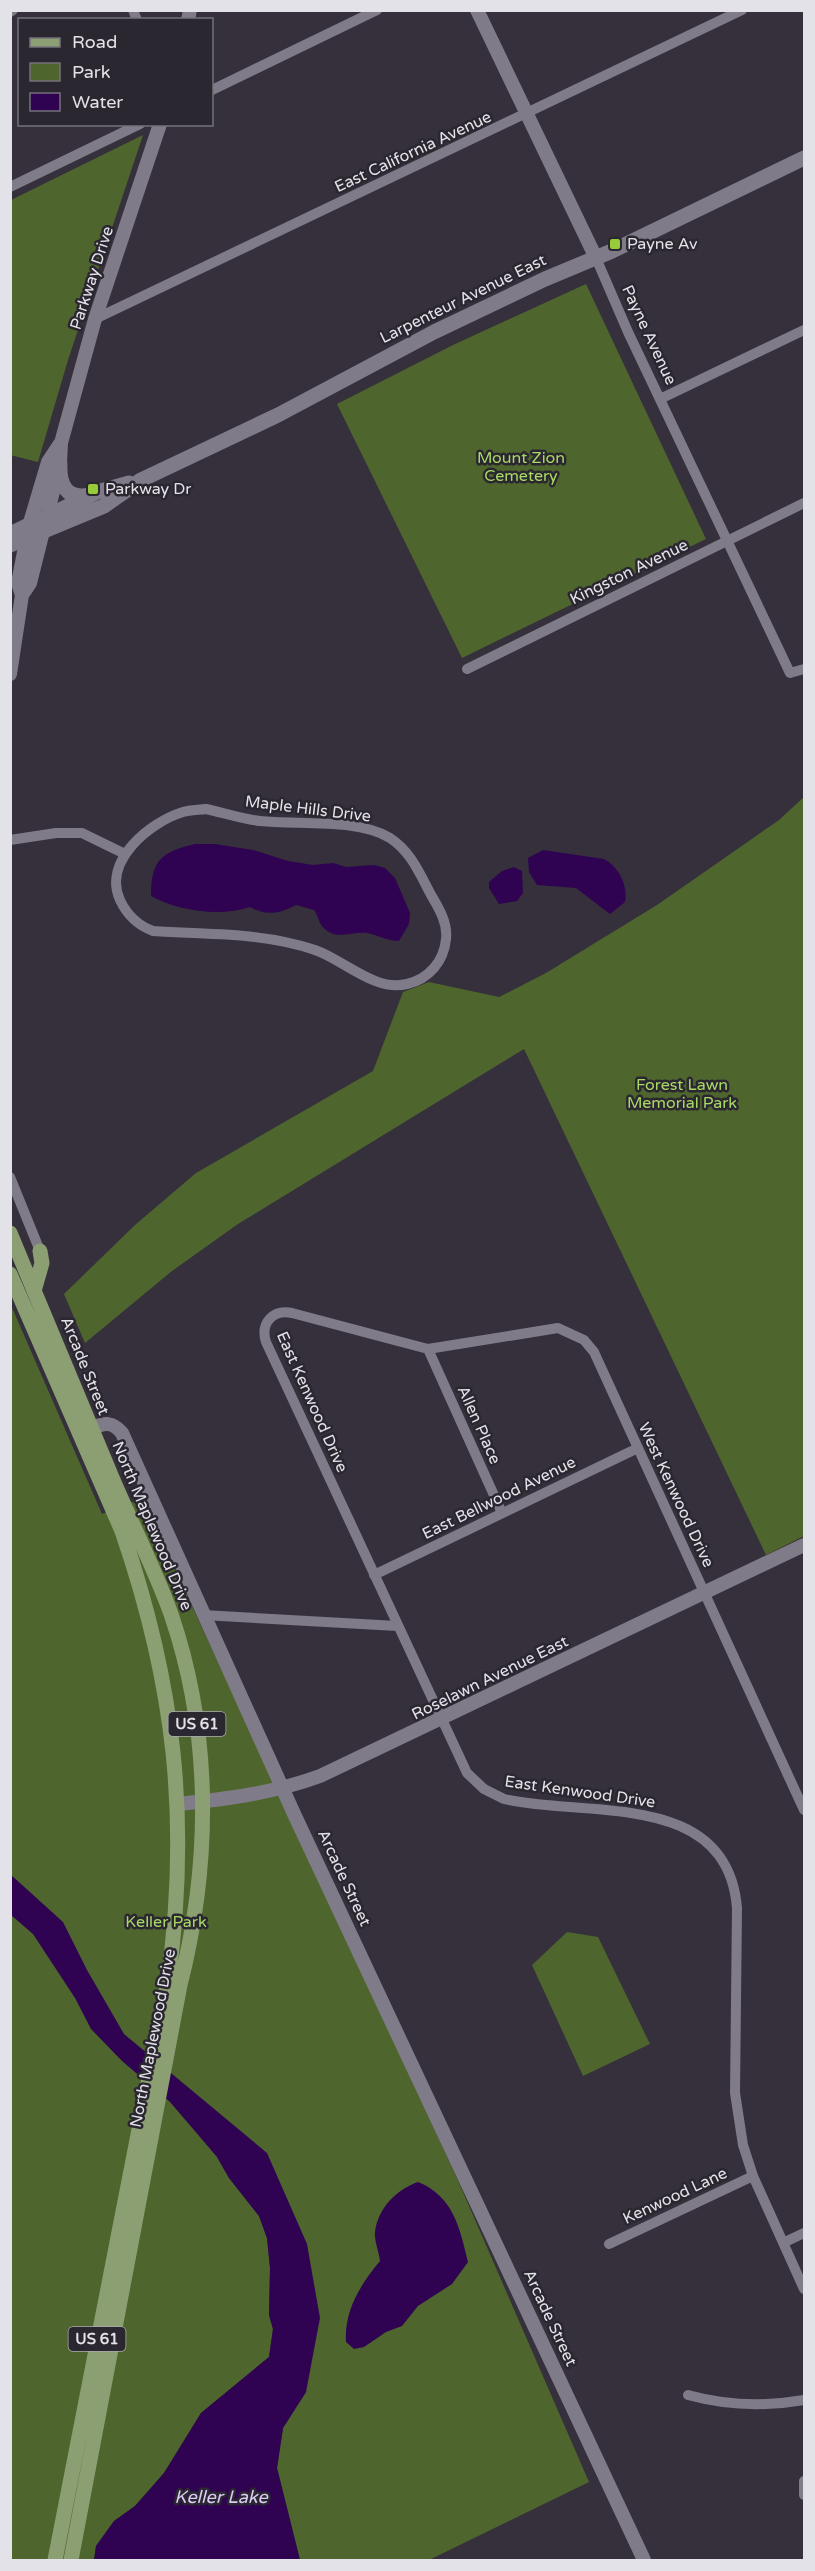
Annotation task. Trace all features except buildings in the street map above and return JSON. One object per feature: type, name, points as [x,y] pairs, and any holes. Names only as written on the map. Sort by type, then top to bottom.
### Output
[{"type":"main road","name":"Larpenteur Avenue East","points":[[10,534],[35,529],[104,506],[141,480],[278,415],[434,332],[596,258],[804,158]]},
{"type":"main road","points":[[60,464],[60,478],[68,493],[80,496],[97,492]]},
{"type":"main road","name":"Larpenteur Avenue East","points":[[10,545],[97,492],[141,480]]},
{"type":"main road","name":"Arcade Street","points":[[10,1233],[33,1301],[85,1431]]},
{"type":"main road","points":[[33,1301],[42,1263],[40,1251]]},
{"type":"main road","name":"Arcade Street","points":[[10,1274],[33,1301]]},
{"type":"main road","name":"North Maplewood Drive","points":[[71,2560],[196,1910],[203,1844],[203,1801],[198,1734],[193,1701],[171,1616],[160,1585],[85,1431]]},
{"type":"main road","name":"North Maplewood Drive","points":[[55,2560],[160,2023],[174,1936],[179,1845],[178,1803],[169,1708],[150,1618],[122,1531],[85,1431]]},
{"type":"street","points":[[213,90],[377,10]]},
{"type":"street","name":"Payne Avenue","points":[[477,10],[790,673],[804,669]]},
{"type":"street","name":"East California Avenue","points":[[95,319],[742,10]]},
{"type":"street","points":[[10,187],[136,126]]},
{"type":"street","name":"Parkway Drive","points":[[10,674],[22,595],[18,583],[35,529],[60,464],[61,443],[95,319],[159,126]]},
{"type":"street","points":[[660,399],[804,330]]},
{"type":"street","name":"Parkway Drive","points":[[35,529],[48,462],[61,443]]},
{"type":"street","name":"Kingston Avenue","points":[[467,669],[804,503]]},
{"type":"street","name":"Maple Hills Drive","points":[[206,809],[258,821],[349,826],[376,831],[390,838],[404,850],[418,870],[447,927],[443,955],[424,978],[394,986],[377,981],[317,951],[274,939],[249,935],[153,931],[130,917],[117,894],[118,867],[125,854],[153,827],[166,819],[185,812],[206,809]]},
{"type":"street","points":[[10,840],[56,833],[82,833],[125,854]]},
{"type":"street","points":[[10,1177],[40,1251]]},
{"type":"street","name":"East Kenwood Drive","points":[[428,1349],[284,1311],[271,1317],[265,1327],[266,1342],[467,1773],[483,1789],[493,1795],[514,1801],[671,1821],[698,1834],[722,1859],[733,1885],[737,1902],[735,2092],[743,2145],[753,2176],[785,2242],[804,2289]]},
{"type":"street","name":"West Kenwood Drive","points":[[428,1349],[558,1328],[584,1340],[594,1352],[804,1810]]},
{"type":"street","name":"Allen Place","points":[[428,1349],[502,1513]]},
{"type":"street","name":"Arcade Street","points":[[85,1431],[105,1423],[116,1425],[122,1433],[283,1789],[644,2560]]},
{"type":"street","name":"East Bellwood Avenue","points":[[374,1575],[638,1448]]},
{"type":"street","name":"Roselawn Avenue East","points":[[178,1803],[283,1789],[320,1776],[804,1545]]},
{"type":"street","points":[[203,1615],[397,1626]]},
{"type":"street","name":"Kenwood Lane","points":[[609,2244],[753,2176]]},
{"type":"street","points":[[785,2242],[804,2233]]},
{"type":"street","points":[[688,2395],[741,2405],[768,2405],[804,2400]]},
{"type":"street","points":[[804,2481],[804,2495]]},
{"type":"green space","points":[[143,135],[68,360],[38,462],[10,455],[11,200]]},
{"type":"green space","name":"Mount Zion Cemetery","points":[[586,284],[706,539],[462,658],[337,404],[453,345]]},
{"type":"green space","name":"Forest Lawn Memorial Park","points":[[804,797],[804,1536],[766,1555],[524,1049],[238,1224],[172,1271],[85,1343],[64,1294],[135,1225],[196,1173],[373,1071],[403,992],[429,982],[499,997],[546,973],[657,905],[779,820]]},
{"type":"green space","name":"Keller Park","points":[[10,1303],[102,1514],[142,1498],[456,2176],[589,2482],[429,2560],[300,2560],[277,2468],[283,2428],[306,2392],[307,2244],[217,2157],[229,2178],[259,2216],[267,2238],[270,2268],[269,2315],[273,2329],[269,2357],[201,2413],[164,2473],[135,2506],[114,2521],[96,2546],[94,2560],[11,2560]]},
{"type":"green space","points":[[567,1932],[598,1937],[650,2044],[583,2076],[532,1965]]},
{"type":"water","points":[[195,844],[215,844],[253,850],[288,861],[313,865],[333,863],[346,867],[374,865],[385,868],[395,878],[410,913],[409,924],[399,941],[367,933],[338,935],[332,934],[322,926],[314,910],[296,905],[273,913],[262,912],[250,907],[213,912],[186,909],[151,896],[153,873],[161,859],[174,850]]},
{"type":"water","points":[[543,850],[604,859],[609,862],[624,883],[625,902],[610,914],[576,888],[537,885],[529,872],[528,858]]},
{"type":"water","points":[[514,867],[522,871],[523,893],[517,901],[499,904],[489,888],[489,882],[502,871]]},
{"type":"water","name":"Keller Lake","points":[[10,1874],[63,1922],[87,1970],[124,2034],[267,2153],[307,2244],[320,2318],[306,2392],[283,2428],[277,2468],[300,2560],[94,2560],[96,2546],[114,2521],[135,2506],[164,2473],[201,2413],[269,2357],[273,2329],[269,2315],[270,2268],[267,2238],[259,2216],[229,2178],[217,2157],[170,2102],[122,2061],[91,2029],[75,1998],[33,1934],[11,1915]]},
{"type":"water","points":[[418,2182],[430,2188],[447,2204],[458,2225],[468,2262],[452,2284],[418,2306],[402,2326],[386,2332],[364,2347],[354,2349],[346,2342],[348,2320],[360,2289],[380,2261],[375,2235],[380,2215],[389,2201],[402,2190]]},
{"type":"place","name":"Payne Av","points":[[615,244]]},
{"type":"place","name":"Parkway Dr","points":[[93,489]]}]
